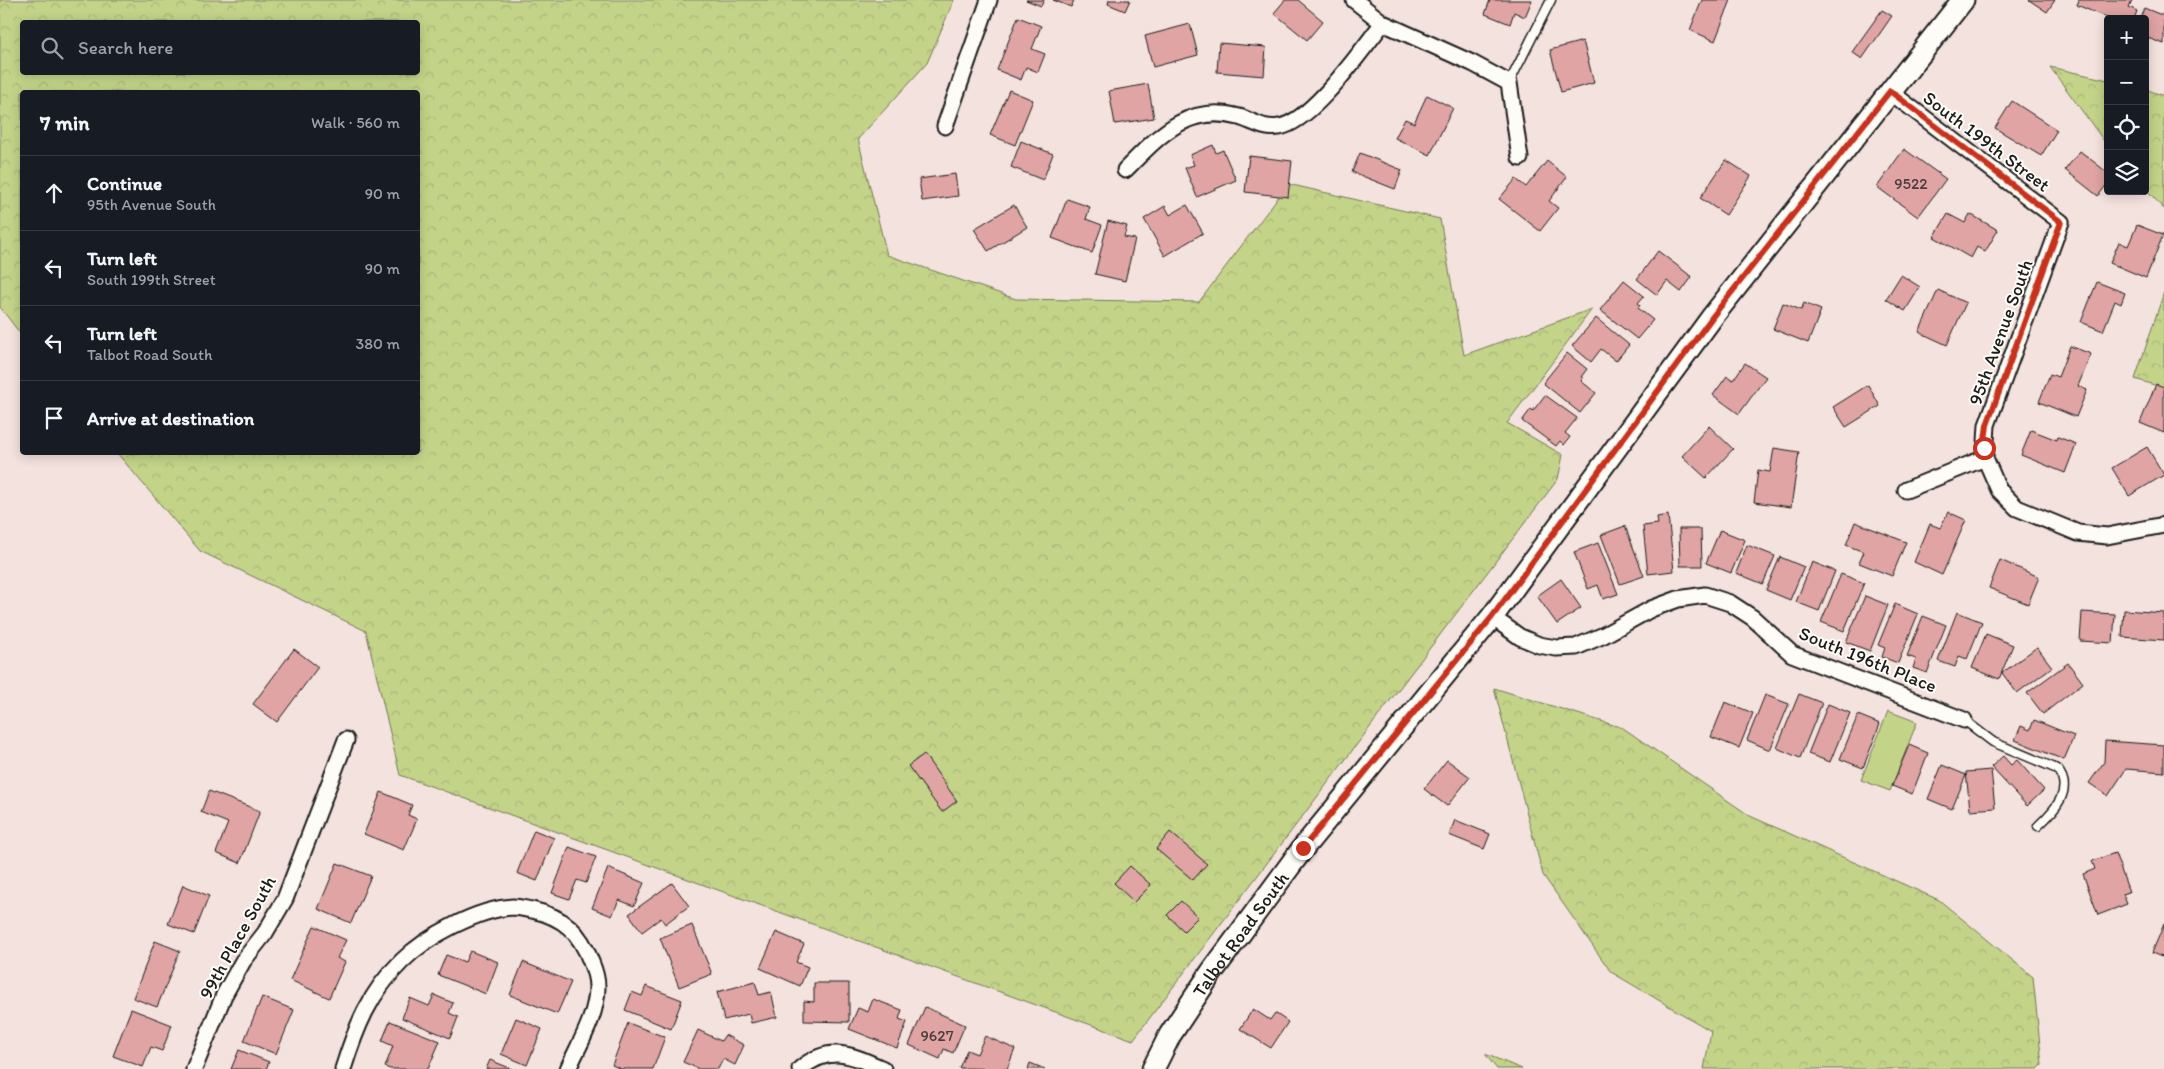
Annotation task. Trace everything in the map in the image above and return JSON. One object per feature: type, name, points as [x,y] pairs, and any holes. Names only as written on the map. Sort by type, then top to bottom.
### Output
[{"type":"street","points":[[945,126],[989,0]]},
{"type":"street","points":[[1354,0],[1383,23],[1472,63],[1509,83],[1520,158]]},
{"type":"street","name":"Talbot Road South","points":[[1153,1069],[1170,1035],[1211,973],[1303,848],[1492,617],[1713,316],[1963,0]]},
{"type":"street","points":[[1125,170],[1162,133],[1188,119],[1218,113],[1241,118],[1258,126],[1280,127],[1300,117],[1318,103],[1383,23]]},
{"type":"street","name":"South 199th Street","points":[[1890,91],[2061,222]]},
{"type":"street","name":"95th Avenue South","points":[[1985,458],[1987,425],[2061,222]]},
{"type":"street","points":[[1906,490],[1985,458],[1999,490],[2017,508],[2078,534],[2107,536],[2164,525]]},
{"type":"street","name":"South 196th Place","points":[[1492,617],[1520,637],[1539,645],[1556,648],[1576,647],[1604,635],[1651,609],[1678,599],[1704,595],[1730,603],[1753,618],[1792,654],[1964,720]]},
{"type":"street","name":"99th Place South","points":[[194,1069],[224,995],[243,961],[265,933],[285,899],[346,740]]},
{"type":"street","points":[[343,1069],[354,1032],[374,995],[403,960],[449,928],[481,915],[514,907],[549,914],[571,928],[584,943],[593,966],[597,986],[595,1008],[568,1069]]},
{"type":"street","points":[[800,1069],[821,1055],[840,1053],[860,1058],[883,1069]]},
{"type":"lane","points":[[1509,83],[1551,0]]},
{"type":"lane","points":[[1964,720],[1993,742],[2057,769],[2062,775],[2063,791],[2059,803],[2053,812],[2038,826]]},
{"type":"green space","points":[[0,0],[954,0],[927,63],[858,139],[887,255],[1016,299],[1199,302],[1288,184],[1440,219],[1464,355],[1592,309],[1507,423],[1563,455],[1558,479],[1133,1040],[400,775],[366,631],[200,551],[119,455],[420,455],[420,90],[20,90],[20,333],[0,307]]},
{"type":"green space","points":[[2050,67],[2104,79],[2104,141]]},
{"type":"green space","points":[[2149,90],[2164,96],[2164,209],[2149,192]]},
{"type":"green space","points":[[2164,292],[2164,388],[2135,379]]},
{"type":"green space","points":[[1494,688],[1623,728],[1750,816],[1939,900],[2033,977],[2042,1065],[2038,1069],[1704,1069],[1711,1031],[1611,972],[1543,875]]},
{"type":"green space","points":[[1888,711],[1917,722],[1890,791],[1861,780]]},
{"type":"green space","points":[[1485,1054],[1522,1069],[1497,1069]]},
{"type":"building","points":[[1026,0],[1044,0],[1041,6]]},
{"type":"building","points":[[1053,0],[1074,0],[1071,7]]},
{"type":"building","points":[[1109,0],[1130,0],[1125,11],[1108,4]]},
{"type":"building","points":[[1285,0],[1298,0],[1323,21],[1307,40],[1274,13]]},
{"type":"building","points":[[1490,0],[1532,0],[1525,17],[1514,12],[1510,24],[1485,14]]},
{"type":"building","points":[[1702,0],[1731,0],[1715,41],[1690,30]]},
{"type":"building","points":[[2029,0],[2055,0],[2047,12]]},
{"type":"building","points":[[2079,0],[2132,0],[2129,7],[2137,11],[2136,15],[2104,16],[2077,5]]},
{"type":"building","points":[[2144,8],[2164,16],[2164,44],[2149,38],[2149,15],[2141,15]]},
{"type":"building","points":[[1882,10],[1892,16],[1862,59],[1852,52]]},
{"type":"building","points":[[1018,17],[1041,26],[1032,49],[1045,54],[1038,72],[1026,67],[1021,80],[997,70]]},
{"type":"building","points":[[1190,24],[1198,55],[1153,67],[1145,36]]},
{"type":"building","points":[[1583,41],[1594,83],[1561,92],[1550,50]]},
{"type":"building","points":[[1219,43],[1266,47],[1264,76],[1217,72]]},
{"type":"building","points":[[1148,84],[1154,118],[1115,124],[1109,91]]},
{"type":"building","points":[[1009,90],[1033,100],[1015,145],[990,135]]},
{"type":"building","points":[[1427,95],[1453,108],[1430,155],[1395,138],[1405,119],[1414,123]]},
{"type":"building","points":[[2012,101],[2057,130],[2041,156],[1995,128]]},
{"type":"building","points":[[1021,141],[1053,154],[1043,180],[1011,167]]},
{"type":"building","points":[[1213,145],[1216,153],[1223,150],[1236,180],[1197,197],[1185,168],[1194,165],[1190,155]]},
{"type":"building","points":[[1904,149],[1946,179],[1918,217],[1877,187]]},
{"type":"building","points":[[2080,151],[2104,170],[2104,188],[2098,196],[2065,170]]},
{"type":"building","points":[[1360,153],[1402,170],[1395,189],[1352,172]]},
{"type":"building","points":[[1249,156],[1292,161],[1288,197],[1245,192]]},
{"type":"building","points":[[1726,160],[1751,176],[1726,215],[1700,198]]},
{"type":"building","points":[[1547,161],[1567,177],[1549,201],[1558,208],[1540,231],[1499,199],[1516,179],[1526,187]]},
{"type":"building","points":[[955,174],[958,196],[922,201],[919,179]]},
{"type":"building","points":[[1067,199],[1090,207],[1086,219],[1102,225],[1092,253],[1052,238]]},
{"type":"building","points":[[1014,205],[1027,227],[988,251],[974,229]]},
{"type":"building","points":[[1187,205],[1203,233],[1165,256],[1144,219],[1165,206],[1170,215]]},
{"type":"building","points":[[1948,214],[1965,223],[1970,214],[1998,230],[1985,252],[1977,247],[1971,258],[1934,237]]},
{"type":"building","points":[[1108,221],[1127,226],[1124,237],[1135,239],[1125,281],[1095,274]]},
{"type":"building","points":[[2137,225],[2163,235],[2146,278],[2110,263],[2119,242],[2128,246]]},
{"type":"building","points":[[1658,251],[1692,277],[1681,292],[1667,281],[1657,295],[1637,279]]},
{"type":"building","points":[[1901,275],[1920,287],[1905,311],[1886,299]]},
{"type":"building","points":[[1624,280],[1644,296],[1638,303],[1640,305],[1638,308],[1653,320],[1637,339],[1600,310]]},
{"type":"building","points":[[2097,282],[2125,293],[2121,304],[2115,301],[2103,331],[2081,322]]},
{"type":"building","points":[[1938,290],[1966,303],[1947,345],[1919,332]]},
{"type":"building","points":[[1783,303],[1801,310],[1804,303],[1821,310],[1808,343],[1773,329]]},
{"type":"building","points":[[1596,318],[1629,345],[1616,361],[1601,349],[1591,362],[1572,346]]},
{"type":"building","points":[[2070,346],[2091,354],[2078,386],[2087,390],[2076,417],[2039,402],[2050,374],[2058,377]]},
{"type":"building","points":[[1567,353],[1587,369],[1581,377],[1583,378],[1581,381],[1596,393],[1580,413],[1543,383]]},
{"type":"building","points":[[1745,363],[1766,377],[1739,414],[1713,395],[1727,376],[1733,380]]},
{"type":"building","points":[[2156,384],[2164,387],[2164,433],[2140,423]]},
{"type":"building","points":[[1868,385],[1880,406],[1846,427],[1833,407]]},
{"type":"building","points":[[1545,395],[1577,418],[1565,433],[1570,437],[1564,445],[1560,441],[1556,446],[1522,421],[1531,409],[1533,411]]},
{"type":"building","points":[[1709,426],[1733,449],[1706,478],[1682,456]]},
{"type":"building","points":[[2031,430],[2057,440],[2058,437],[2076,444],[2065,473],[2021,455]]},
{"type":"building","points":[[2147,447],[2164,475],[2129,496],[2112,468]]},
{"type":"building","points":[[1774,448],[1799,452],[1791,507],[1754,502],[1758,470],[1770,472]]},
{"type":"building","points":[[1948,512],[1966,520],[1942,575],[1914,562],[1930,524],[1940,528]]},
{"type":"building","points":[[1668,515],[1674,571],[1648,574],[1643,526],[1658,524],[1657,517]]},
{"type":"building","points":[[1855,522],[1906,542],[1892,576],[1859,563],[1864,552],[1846,545]]},
{"type":"building","points":[[1625,526],[1644,576],[1620,584],[1601,535]]},
{"type":"building","points":[[1679,529],[1701,529],[1702,566],[1680,566]]},
{"type":"building","points":[[1720,530],[1745,540],[1731,573],[1706,563]]},
{"type":"building","points":[[1598,543],[1618,594],[1603,599],[1598,585],[1588,589],[1574,552]]},
{"type":"building","points":[[1747,545],[1775,556],[1763,584],[1736,573]]},
{"type":"building","points":[[1780,557],[1804,567],[1790,600],[1766,590]]},
{"type":"building","points":[[2000,560],[2039,577],[2028,604],[1989,588]]},
{"type":"building","points":[[1812,562],[1835,571],[1819,611],[1796,602]]},
{"type":"building","points":[[1841,574],[1864,583],[1844,631],[1821,622]]},
{"type":"building","points":[[1561,579],[1581,608],[1557,624],[1537,596]]},
{"type":"building","points":[[1865,596],[1888,605],[1870,651],[1846,642]]},
{"type":"building","points":[[1895,604],[1918,614],[1898,663],[1882,657],[1885,648],[1878,645]]},
{"type":"building","points":[[2124,610],[2164,613],[2164,640],[2122,637]]},
{"type":"building","points":[[1957,612],[1982,622],[1967,659],[1959,656],[1955,667],[1938,661]]},
{"type":"building","points":[[2082,612],[2115,614],[2113,643],[2080,641]]},
{"type":"building","points":[[1923,616],[1946,625],[1927,673],[1913,668],[1916,659],[1907,656]]},
{"type":"building","points":[[1986,634],[2013,645],[1999,679],[1972,668]]},
{"type":"building","points":[[2037,647],[2052,667],[2017,693],[2002,673]]},
{"type":"building","points":[[294,649],[318,667],[277,722],[253,704]]},
{"type":"building","points":[[2068,663],[2083,683],[2043,714],[2027,693]]},
{"type":"building","points":[[1799,694],[1822,703],[1800,758],[1777,748]]},
{"type":"building","points":[[1765,695],[1789,704],[1770,750],[1747,740]]},
{"type":"building","points":[[1725,702],[1753,713],[1739,748],[1711,737]]},
{"type":"building","points":[[1828,704],[1850,713],[1830,762],[1808,754]]},
{"type":"building","points":[[1858,715],[1880,724],[1863,768],[1840,759]]},
{"type":"building","points":[[2034,720],[2074,736],[2064,760],[2015,740],[2021,726],[2030,730]]},
{"type":"building","points":[[2105,741],[2164,745],[2164,772],[2126,769],[2108,796],[2089,783],[2104,762]]},
{"type":"building","points":[[1909,745],[1928,753],[1912,794],[1892,786]]},
{"type":"building","points":[[924,754],[957,801],[942,812],[908,766]]},
{"type":"building","points":[[2003,756],[2011,765],[2017,760],[2044,790],[2027,806],[1991,767]]},
{"type":"building","points":[[1447,760],[1470,777],[1447,806],[1424,789]]},
{"type":"building","points":[[1942,765],[1966,775],[1952,809],[1928,799]]},
{"type":"building","points":[[1991,770],[1995,808],[1970,810],[1966,772]]},
{"type":"building","points":[[209,791],[260,811],[240,863],[216,853],[228,823],[201,812]]},
{"type":"building","points":[[381,792],[412,805],[408,815],[417,819],[404,850],[364,834]]},
{"type":"building","points":[[1455,820],[1490,834],[1484,849],[1449,835]]},
{"type":"building","points":[[534,830],[554,838],[537,881],[517,873]]},
{"type":"building","points":[[1170,832],[1207,864],[1193,880],[1156,849]]},
{"type":"building","points":[[569,847],[596,857],[586,883],[577,880],[569,899],[552,893]]},
{"type":"building","points":[[2115,853],[2129,892],[2123,894],[2127,904],[2098,915],[2083,874],[2095,869],[2092,861]]},
{"type":"building","points":[[337,863],[371,876],[351,923],[318,909]]},
{"type":"building","points":[[1130,866],[1151,885],[1134,902],[1114,883]]},
{"type":"building","points":[[608,868],[644,883],[634,906],[619,900],[612,916],[592,908]]},
{"type":"building","points":[[672,883],[689,906],[665,924],[661,918],[642,932],[629,914]]},
{"type":"building","points":[[183,885],[209,896],[194,934],[168,924]]},
{"type":"building","points":[[1181,901],[1198,917],[1184,931],[1167,915]]},
{"type":"building","points":[[2164,924],[2164,958],[2152,953]]},
{"type":"building","points":[[692,925],[712,974],[679,987],[660,938]]},
{"type":"building","points":[[314,926],[346,940],[337,958],[345,962],[329,998],[290,980]]},
{"type":"building","points":[[776,932],[804,944],[796,962],[808,967],[800,986],[760,968]]},
{"type":"building","points":[[155,941],[180,951],[157,1007],[133,998]]},
{"type":"building","points":[[470,951],[498,962],[486,994],[438,975],[446,955],[465,962]]},
{"type":"building","points":[[523,962],[571,982],[557,1014],[510,995]]},
{"type":"building","points":[[755,982],[759,995],[771,992],[777,1017],[751,1023],[749,1014],[724,1020],[717,992]]},
{"type":"building","points":[[814,983],[849,983],[849,1022],[804,1021],[804,1001],[814,1002]]},
{"type":"building","points":[[646,986],[682,1000],[671,1029],[625,1010],[632,992],[642,996]]},
{"type":"building","points":[[434,995],[453,1003],[449,1013],[458,1017],[450,1038],[402,1018],[410,998],[429,1006]]},
{"type":"building","points":[[262,997],[294,1010],[276,1054],[244,1041]]},
{"type":"building","points":[[873,999],[902,1010],[899,1019],[907,1022],[897,1048],[849,1029],[858,1008],[868,1012]]},
{"type":"building","points":[[925,1007],[965,1025],[953,1053],[944,1049],[940,1059],[909,1045]]},
{"type":"building","points":[[131,1009],[172,1025],[162,1051],[151,1047],[143,1067],[113,1056]]},
{"type":"building","points":[[1253,1009],[1270,1020],[1275,1013],[1288,1022],[1271,1048],[1240,1029]]},
{"type":"building","points":[[516,1018],[542,1029],[527,1065],[501,1054]]},
{"type":"building","points":[[390,1021],[440,1041],[428,1069],[390,1069],[385,1067],[393,1046],[382,1041]]},
{"type":"building","points":[[628,1023],[665,1037],[653,1069],[621,1069],[612,1065]]},
{"type":"building","points":[[698,1030],[721,1041],[725,1035],[744,1045],[735,1065],[723,1059],[718,1069],[699,1069],[683,1062]]},
{"type":"building","points":[[985,1036],[1015,1049],[1007,1069],[959,1068],[967,1050],[977,1054]]},
{"type":"building","points":[[239,1050],[269,1062],[266,1069],[231,1069]]},
{"type":"building","points":[[490,1060],[512,1069],[486,1069]]},
{"type":"building","points":[[1030,1063],[1045,1069],[1028,1069]]},
{"type":"route","points":[[1303,848],[1492,617],[1713,316],[1890,91],[2061,222],[1987,425],[1984,448]]}]
